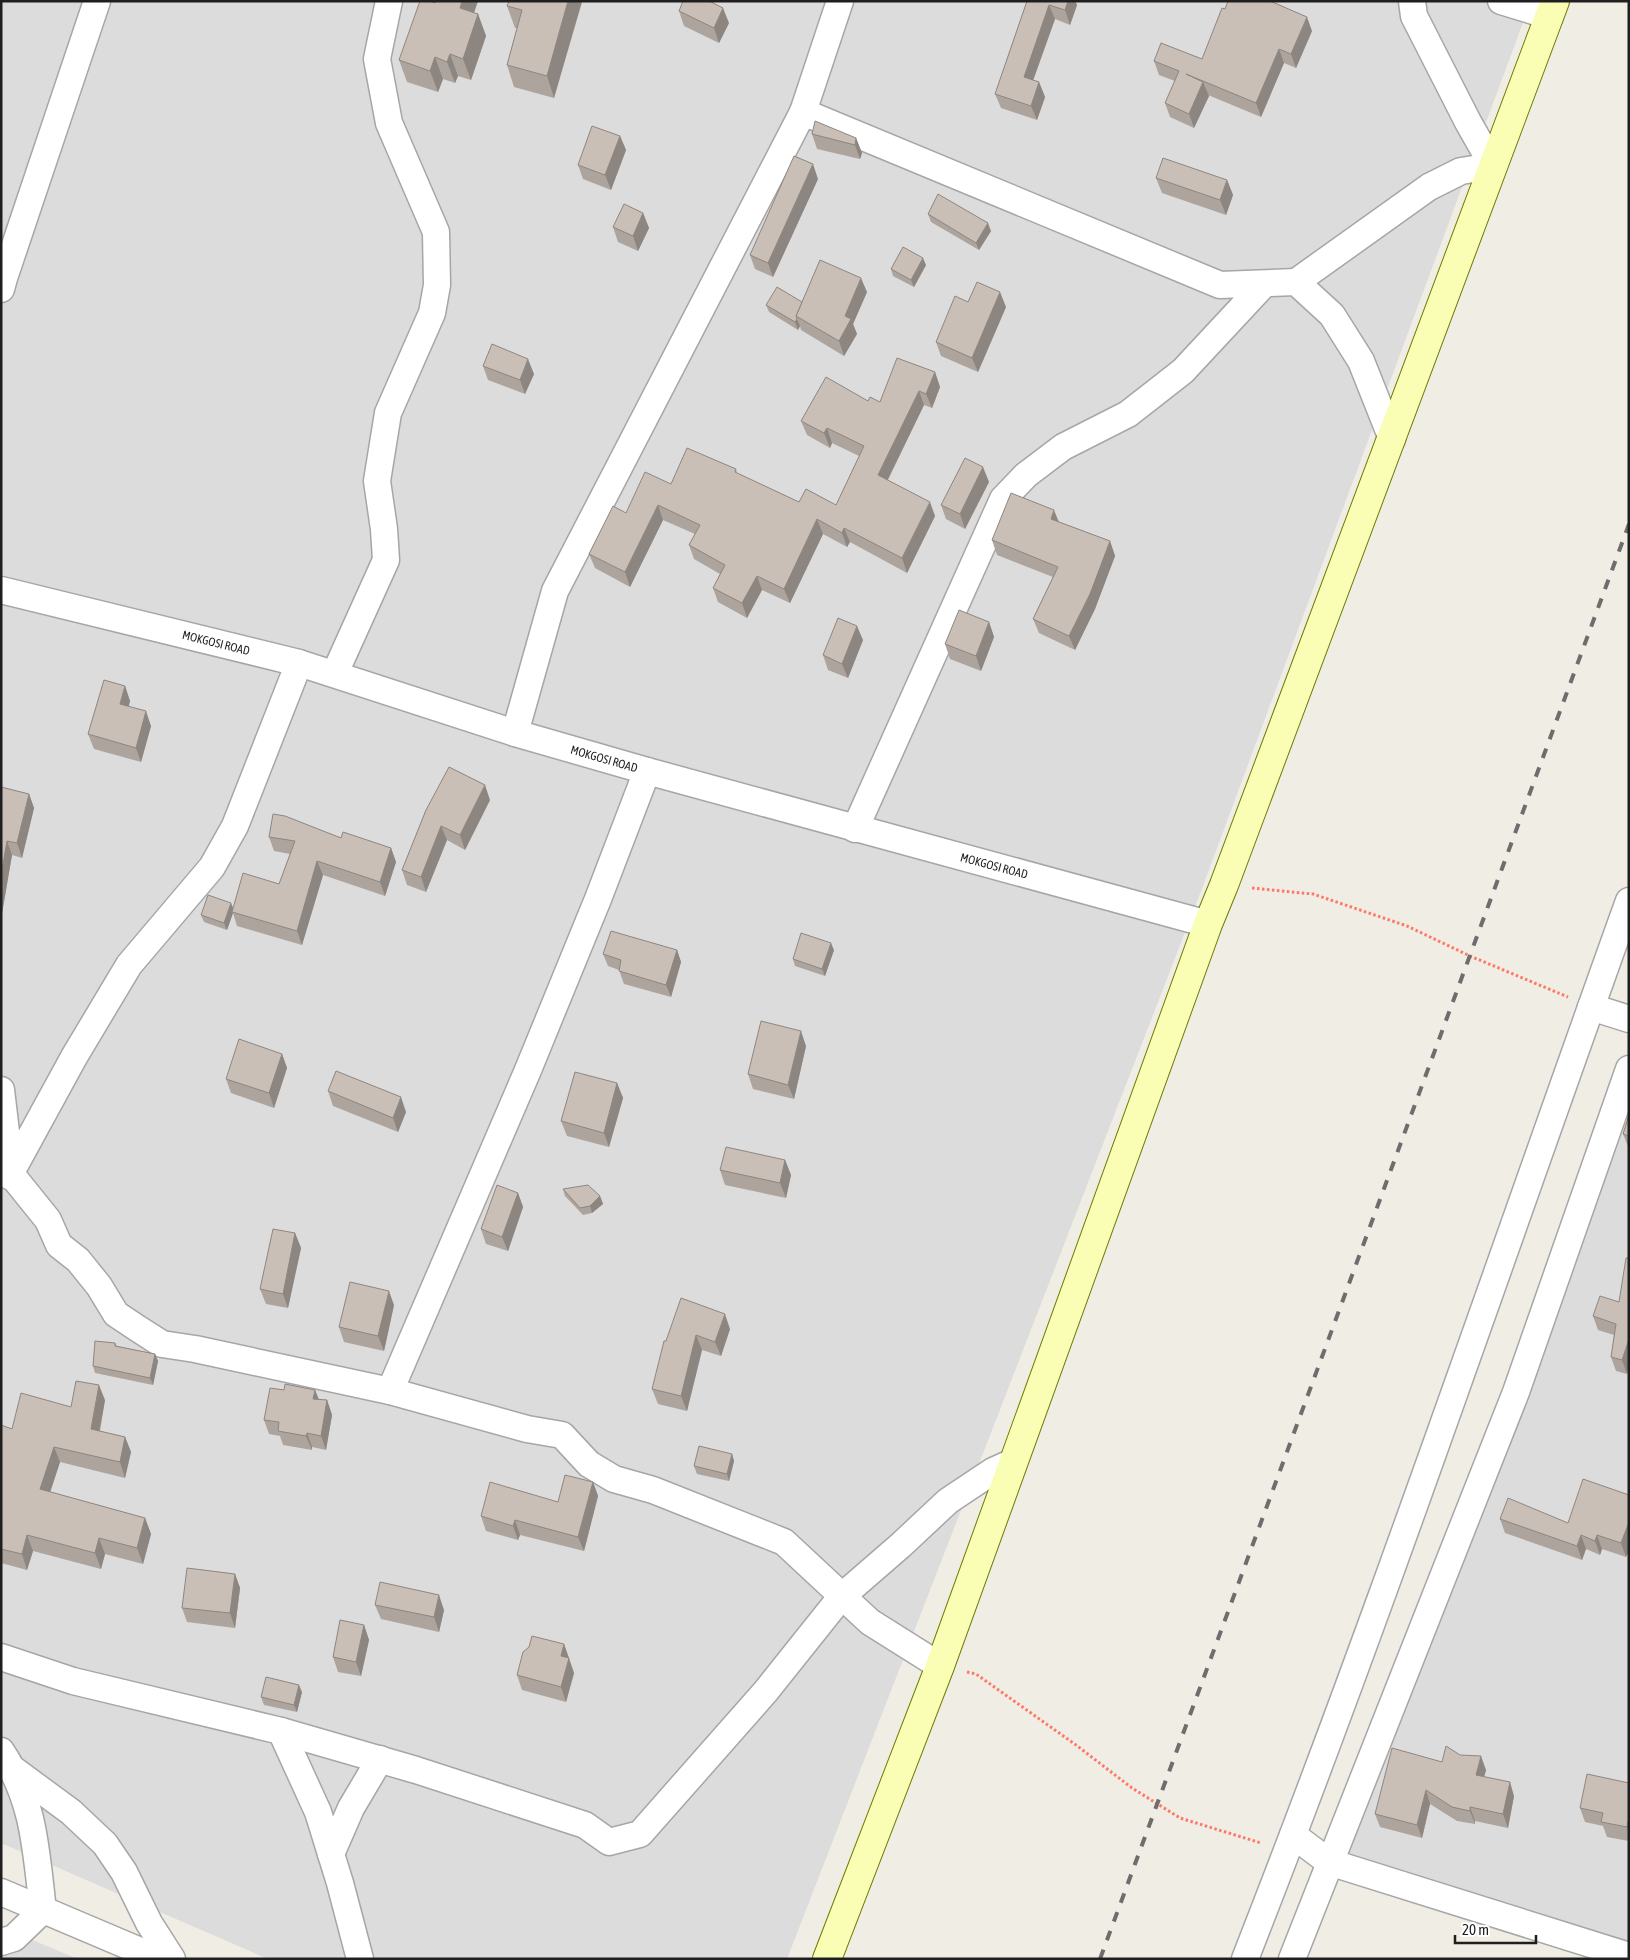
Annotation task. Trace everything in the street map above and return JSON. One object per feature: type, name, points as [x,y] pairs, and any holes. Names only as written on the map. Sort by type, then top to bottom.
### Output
[{"type":"street","points":[[1,289],[97,1]]},
{"type":"street","points":[[335,673],[386,560],[384,529],[377,481],[388,414],[432,313],[436,285],[436,232],[389,123],[377,59],[389,1]]},
{"type":"street","points":[[515,733],[555,591],[803,112],[840,1]]},
{"type":"street","points":[[1412,1],[1414,16],[1468,122],[1493,166]]},
{"type":"street","points":[[827,1959],[940,1666],[1208,924],[1392,439],[1552,8],[1501,1]]},
{"type":"street","points":[[803,112],[1220,285],[1296,282],[1429,187],[1461,171],[1493,166]]},
{"type":"street","points":[[1296,282],[1332,315],[1361,361],[1392,439]]},
{"type":"street","points":[[855,829],[1003,499],[1026,475],[1063,447],[1128,414],[1183,371],[1264,284]]},
{"type":"street","name":"MOKGOSI ROAD","points":[[1,590],[299,663],[335,673],[515,733],[647,771],[1208,924]]},
{"type":"street","points":[[6,1180],[74,1057],[129,965],[212,867],[235,826],[299,663]]},
{"type":"street","points":[[390,1391],[528,1070],[598,899],[647,771]]},
{"type":"street","points":[[1245,1959],[1371,1624],[1629,901]]},
{"type":"street","points":[[1591,1007],[1629,1019]]},
{"type":"street","points":[[1292,1959],[1516,1392],[1629,1069]]},
{"type":"street","points":[[1,1090],[6,1180],[48,1220],[59,1245],[78,1260],[99,1286],[116,1314],[162,1344],[195,1349],[390,1391],[527,1429],[562,1435],[589,1464],[614,1479],[653,1490],[784,1542],[800,1560],[826,1580],[841,1597],[870,1622],[940,1666]]},
{"type":"street","points":[[1,1657],[73,1681],[281,1731],[380,1759],[585,1824],[609,1842],[640,1834],[766,1691],[841,1597],[948,1501],[994,1471],[1013,1462]]},
{"type":"street","points":[[281,1731],[318,1812],[360,1959]]},
{"type":"street","points":[[331,1854],[351,1808],[380,1759]]},
{"type":"street","points":[[8,1761],[32,1820],[43,1910]]},
{"type":"street","points":[[8,1761],[71,1812],[105,1844],[124,1872],[149,1923],[172,1959]]},
{"type":"street","points":[[1290,1843],[1329,1862],[1629,1956]]},
{"type":"street","points":[[1,1892],[159,1959]]},
{"type":"street","points":[[1,1942],[14,1938],[43,1910]]},
{"type":"path","points":[[1224,885],[1313,894],[1407,926],[1470,956],[1591,1007]]},
{"type":"path","points":[[940,1666],[976,1674],[1076,1745],[1132,1788],[1180,1818],[1290,1843]]},
{"type":"shaded area","points":[[1,1],[1531,1],[1203,886],[787,1959],[268,1959],[1,1843]]},
{"type":"shaded area","points":[[1629,1069],[1629,1956],[1329,1862]]},
{"type":"shaded area","points":[[1,1927],[78,1959],[1,1959]]},
{"type":"building","points":[[420,1],[435,3],[435,1],[462,1],[460,8],[478,14],[463,59],[450,54],[447,62],[435,57],[430,71],[399,60]]},
{"type":"building","points":[[509,1],[568,1],[547,76],[507,65],[522,10],[507,6]]},
{"type":"building","points":[[683,1],[709,1],[723,8],[714,28],[679,11]]},
{"type":"building","points":[[1027,1],[1068,1],[1065,10],[1049,5],[1024,77],[1039,82],[1031,106],[995,94]]},
{"type":"building","points":[[1228,1],[1270,1],[1307,17],[1291,54],[1279,49],[1256,103],[1186,74],[1203,82],[1189,114],[1165,103],[1179,71],[1154,61],[1161,43],[1202,59],[1222,8],[1225,9]]},
{"type":"building","points":[[815,121],[856,138],[855,145],[812,134]]},
{"type":"building","points":[[592,126],[620,136],[605,175],[578,165]]},
{"type":"building","points":[[794,156],[813,164],[768,263],[750,255]]},
{"type":"building","points":[[1163,158],[1227,180],[1220,200],[1156,178]]},
{"type":"building","points":[[938,194],[988,223],[976,243],[928,214]]},
{"type":"building","points":[[624,204],[643,213],[633,236],[613,227]]},
{"type":"building","points":[[903,247],[923,258],[911,280],[891,269]]},
{"type":"building","points":[[820,260],[861,278],[845,316],[851,319],[839,341],[796,316]]},
{"type":"building","points":[[977,282],[1000,292],[972,358],[936,342],[955,296],[968,302]]},
{"type":"building","points":[[777,287],[802,302],[795,322],[766,305]]},
{"type":"building","points":[[492,344],[528,359],[520,380],[483,366]]},
{"type":"building","points":[[897,358],[935,372],[926,394],[919,391],[878,475],[930,502],[902,558],[844,528],[842,533],[817,519],[784,589],[757,576],[742,603],[713,588],[725,565],[689,545],[700,525],[658,505],[625,572],[589,554],[613,506],[626,513],[645,472],[671,484],[687,448],[736,469],[735,472],[799,502],[806,489],[836,505],[864,446],[827,428],[824,433],[801,421],[826,377],[868,401],[870,397],[880,402]]},
{"type":"building","points":[[965,458],[983,467],[960,514],[941,505]]},
{"type":"building","points":[[1011,493],[1054,510],[1051,519],[1110,541],[1090,594],[1069,636],[1033,619],[1058,567],[992,540]]},
{"type":"building","points":[[959,610],[989,622],[976,656],[945,644]]},
{"type":"building","points":[[838,618],[857,626],[842,664],[823,655]]},
{"type":"building","points":[[104,680],[125,686],[120,704],[146,711],[136,748],[88,734]]},
{"type":"building","points":[[449,767],[485,785],[460,835],[441,826],[421,877],[402,870],[426,810]]},
{"type":"building","points":[[1,787],[29,794],[17,843],[7,841],[1,875]]},
{"type":"building","points":[[273,814],[285,816],[341,838],[343,832],[391,848],[380,882],[317,861],[297,931],[232,912],[243,873],[279,884],[295,841],[269,837]]},
{"type":"building","points":[[208,895],[231,903],[224,923],[201,915]]},
{"type":"building","points":[[611,931],[677,950],[666,985],[619,971],[621,960],[603,954]]},
{"type":"building","points":[[801,933],[831,943],[822,969],[793,959]]},
{"type":"building","points":[[761,1021],[801,1031],[788,1085],[748,1074]]},
{"type":"building","points":[[239,1039],[282,1054],[269,1093],[226,1079]]},
{"type":"building","points":[[336,1071],[401,1097],[393,1118],[328,1091]]},
{"type":"building","points":[[575,1072],[617,1083],[604,1133],[561,1121]]},
{"type":"building","points":[[1629,1115],[1629,1136],[1623,1134]]},
{"type":"building","points":[[726,1147],[785,1160],[780,1183],[720,1170]]},
{"type":"building","points":[[497,1185],[518,1193],[502,1237],[481,1229]]},
{"type":"building","points":[[588,1185],[600,1196],[590,1206],[580,1208],[563,1189]]},
{"type":"building","points":[[273,1229],[295,1233],[283,1294],[260,1289]]},
{"type":"building","points":[[1626,1258],[1629,1258],[1629,1339],[1622,1360],[1611,1357],[1616,1324],[1593,1316],[1600,1296],[1619,1302]]},
{"type":"building","points":[[350,1282],[389,1291],[378,1336],[339,1327]]},
{"type":"building","points":[[681,1298],[725,1314],[715,1342],[696,1335],[681,1396],[652,1389],[664,1341],[666,1341]]},
{"type":"building","points":[[95,1341],[115,1343],[115,1346],[155,1354],[150,1378],[93,1366]]},
{"type":"building","points":[[76,1381],[99,1385],[91,1429],[125,1437],[120,1462],[54,1447],[40,1489],[145,1518],[137,1548],[99,1538],[95,1553],[27,1535],[22,1554],[1,1549],[1,1425],[12,1429],[21,1393],[71,1407]]},
{"type":"building","points":[[285,1384],[315,1390],[313,1399],[327,1400],[321,1436],[307,1433],[306,1436],[278,1431],[279,1422],[264,1420],[270,1388],[284,1390]]},
{"type":"building","points":[[699,1446],[732,1454],[727,1474],[694,1466]]},
{"type":"building","points":[[565,1475],[593,1482],[578,1537],[515,1520],[513,1526],[481,1516],[490,1482],[558,1502]]},
{"type":"building","points":[[1583,1479],[1629,1495],[1629,1522],[1621,1543],[1597,1535],[1595,1541],[1581,1535],[1577,1546],[1500,1519],[1508,1498],[1568,1523]]},
{"type":"building","points":[[187,1568],[235,1574],[230,1613],[182,1608]]},
{"type":"building","points":[[380,1582],[439,1595],[434,1617],[375,1605]]},
{"type":"building","points":[[340,1620],[364,1625],[356,1662],[333,1657]]},
{"type":"building","points":[[532,1636],[564,1644],[561,1656],[569,1658],[561,1687],[517,1675],[523,1652],[529,1647]]},
{"type":"building","points":[[266,1677],[299,1685],[294,1705],[261,1697]]},
{"type":"building","points":[[1446,1746],[1460,1755],[1481,1756],[1476,1775],[1510,1782],[1503,1814],[1470,1807],[1470,1811],[1452,1807],[1426,1790],[1417,1825],[1375,1814],[1392,1748],[1442,1762]]},
{"type":"building","points":[[1587,1774],[1629,1783],[1629,1817],[1627,1827],[1601,1822],[1603,1813],[1580,1808]]},
{"type":"railway","points":[[1100,1959],[1629,524]]}]
